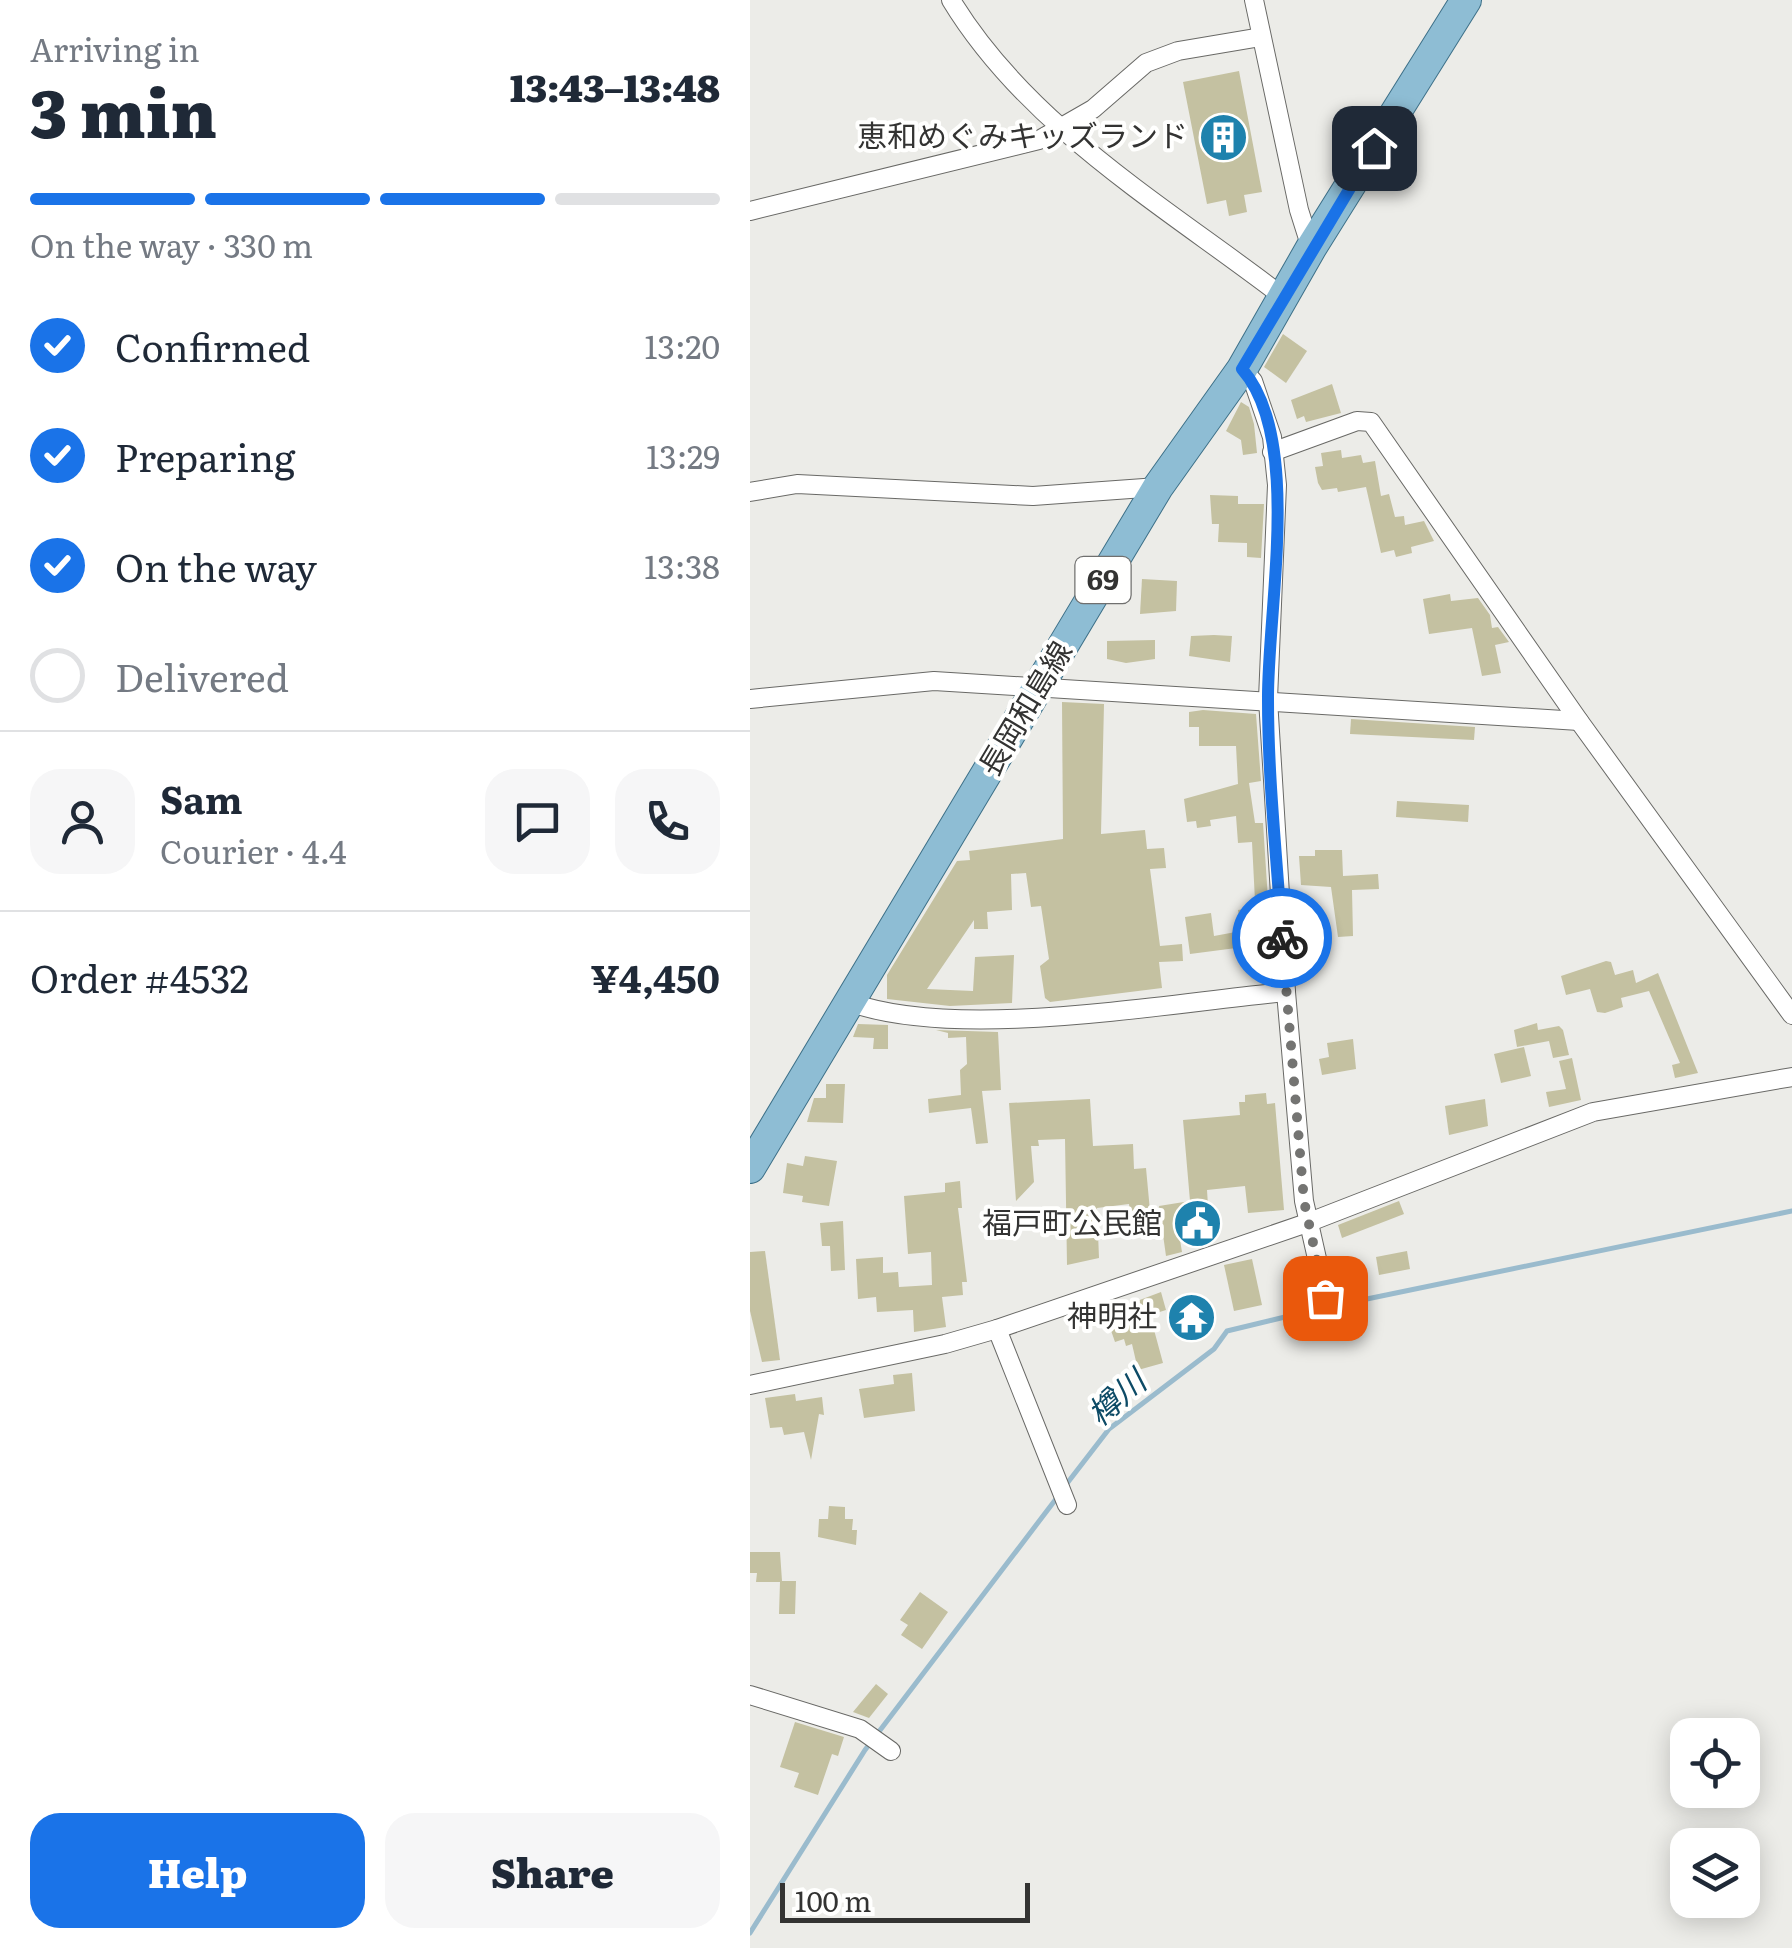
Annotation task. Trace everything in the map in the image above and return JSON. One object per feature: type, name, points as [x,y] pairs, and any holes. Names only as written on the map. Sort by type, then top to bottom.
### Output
[{"type":"main road","name":"長岡和島線","points":[[750,1168],[852,1004],[1158,487],[1242,369],[1311,248],[1466,0]]},
{"type":"street","points":[[951,0],[971,34],[1059,128],[1282,296]]},
{"type":"street","points":[[1254,0],[1311,248]]},
{"type":"street","points":[[750,211],[1040,140],[1093,109],[1146,64],[1178,52],[1261,37]]},
{"type":"street","points":[[1242,369],[1253,382],[1272,437],[1276,534],[1268,699],[1286,992],[1307,1223],[1332,1325]]},
{"type":"street","points":[[1272,452],[1357,421],[1370,422],[1578,721],[1792,1015]]},
{"type":"street","points":[[750,492],[797,484],[1033,496],[1158,487]]},
{"type":"street","points":[[750,699],[799,698],[908,682],[1040,685],[1578,721]]},
{"type":"street","points":[[852,1004],[884,1014],[1006,1018],[1286,992]]},
{"type":"street","points":[[750,1384],[944,1344],[997,1329],[1307,1223],[1594,1112],[1792,1077]]},
{"type":"street","points":[[997,1329],[1066,1500]]},
{"type":"street","points":[[750,1696],[860,1729],[885,1746]]},
{"type":"building","name":"恵和めぐみキッズランド","points":[[1239,71],[1262,192],[1244,195],[1247,212],[1229,216],[1226,200],[1207,204],[1183,82]]},
{"type":"building","points":[[1283,334],[1307,351],[1286,383],[1264,367]]},
{"type":"building","points":[[1332,384],[1341,413],[1306,422],[1304,416],[1297,419],[1291,400]]},
{"type":"building","points":[[1241,402],[1249,407],[1257,453],[1243,455],[1241,440],[1226,431]]},
{"type":"building","points":[[1341,450],[1342,458],[1361,455],[1363,463],[1375,461],[1381,496],[1389,494],[1395,517],[1404,516],[1405,525],[1424,521],[1434,541],[1411,547],[1412,553],[1396,557],[1394,550],[1381,553],[1366,487],[1338,492],[1337,488],[1322,490],[1318,483],[1315,467],[1323,466],[1321,453]]},
{"type":"building","points":[[1210,495],[1238,496],[1238,504],[1264,504],[1261,558],[1247,557],[1247,543],[1218,542],[1219,524],[1212,524]]},
{"type":"building","points":[[1142,579],[1177,581],[1176,611],[1140,614]]},
{"type":"building","points":[[1450,594],[1451,601],[1478,598],[1490,615],[1492,628],[1498,627],[1509,642],[1495,645],[1501,673],[1482,676],[1472,628],[1429,634],[1423,599]]},
{"type":"building","points":[[1191,636],[1232,636],[1230,662],[1189,656]]},
{"type":"building","points":[[1155,640],[1155,659],[1126,663],[1107,659],[1107,641]]},
{"type":"building","points":[[1062,702],[1104,704],[1101,834],[1145,830],[1147,849],[1164,848],[1166,868],[1150,869],[1160,946],[1182,944],[1183,961],[1159,962],[1162,988],[1050,1002],[1045,998],[1040,966],[1049,959],[1041,906],[1031,907],[1026,873],[1011,874],[1012,910],[987,912],[988,929],[974,929],[974,920],[927,989],[973,991],[975,957],[1014,955],[1012,1003],[950,1006],[887,999],[887,975],[957,861],[970,860],[969,851],[1063,839]]},
{"type":"building","points":[[1189,712],[1256,714],[1261,781],[1249,783],[1255,823],[1263,823],[1268,900],[1255,901],[1252,842],[1238,843],[1236,816],[1210,820],[1211,826],[1197,828],[1196,821],[1187,822],[1184,799],[1238,784],[1236,746],[1199,746],[1199,727],[1189,727]]},
{"type":"building","points":[[1351,719],[1475,727],[1474,740],[1350,734]]},
{"type":"building","points":[[1397,801],[1469,805],[1468,822],[1396,817]]},
{"type":"building","points":[[1315,850],[1342,850],[1343,876],[1378,874],[1379,889],[1352,890],[1353,936],[1338,937],[1331,887],[1301,885],[1299,856],[1315,856]]},
{"type":"building","points":[[1263,906],[1267,944],[1190,954],[1185,917],[1211,913],[1214,936],[1241,931],[1238,910]]},
{"type":"building","points":[[1611,962],[1615,975],[1633,970],[1636,983],[1658,973],[1698,1073],[1675,1078],[1672,1065],[1680,1063],[1649,991],[1621,998],[1623,1007],[1605,1013],[1597,1012],[1590,989],[1566,995],[1561,976]]},
{"type":"building","points":[[1537,1023],[1538,1030],[1559,1026],[1563,1030],[1569,1055],[1553,1058],[1549,1041],[1517,1047],[1514,1030]]},
{"type":"building","points":[[858,1024],[888,1025],[888,1049],[873,1049],[874,1038],[853,1037]]},
{"type":"building","points":[[936,1030],[998,1032],[1001,1090],[982,1091],[988,1143],[976,1144],[971,1108],[929,1113],[928,1099],[961,1095],[960,1070],[967,1064],[966,1037],[948,1038],[948,1033]]},
{"type":"building","points":[[1353,1039],[1356,1069],[1322,1075],[1319,1059],[1329,1057],[1327,1043]]},
{"type":"building","points":[[1524,1047],[1531,1076],[1501,1083],[1494,1054]]},
{"type":"building","points":[[1572,1058],[1581,1100],[1549,1107],[1546,1092],[1566,1089],[1559,1061]]},
{"type":"building","points":[[826,1084],[845,1084],[843,1123],[807,1122],[814,1098],[826,1098]]},
{"type":"building","points":[[1266,1093],[1267,1104],[1275,1103],[1284,1210],[1248,1213],[1245,1186],[1207,1190],[1210,1236],[1180,1240],[1182,1252],[1166,1256],[1159,1206],[1190,1201],[1183,1120],[1240,1115],[1239,1102],[1245,1102],[1245,1095]]},
{"type":"building","points":[[1090,1099],[1093,1146],[1133,1144],[1134,1169],[1146,1168],[1150,1211],[1130,1213],[1129,1204],[1097,1208],[1099,1258],[1067,1265],[1065,1139],[1038,1140],[1039,1146],[1031,1146],[1034,1182],[1016,1201],[1009,1103]]},
{"type":"building","points":[[1485,1099],[1488,1126],[1449,1135],[1445,1106]]},
{"type":"building","points":[[805,1156],[837,1161],[829,1206],[802,1202],[803,1196],[783,1193],[787,1163],[803,1166]]},
{"type":"building","points":[[960,1181],[962,1208],[958,1208],[967,1282],[962,1282],[963,1295],[942,1297],[946,1327],[914,1332],[913,1310],[877,1312],[876,1297],[858,1299],[856,1259],[883,1257],[883,1273],[898,1272],[899,1287],[932,1285],[931,1252],[908,1254],[904,1196],[945,1192],[945,1183]]},
{"type":"building","points":[[1399,1201],[1404,1214],[1342,1238],[1338,1225]]},
{"type":"building","points":[[843,1221],[845,1270],[831,1271],[830,1246],[822,1246],[820,1223]]},
{"type":"building","points":[[765,1251],[780,1360],[762,1362],[750,1311],[750,1252]]},
{"type":"building","points":[[1407,1251],[1410,1269],[1379,1275],[1376,1257]]},
{"type":"building","points":[[1252,1259],[1262,1305],[1234,1311],[1224,1265]]},
{"type":"building","points":[[1308,1275],[1312,1296],[1287,1300],[1284,1279]]},
{"type":"building","points":[[1161,1292],[1166,1310],[1150,1315],[1163,1363],[1138,1370],[1132,1344],[1126,1346],[1124,1339],[1115,1342],[1105,1313]]},
{"type":"building","points":[[912,1373],[915,1411],[864,1418],[859,1389],[894,1384],[893,1375]]},
{"type":"building","points":[[795,1394],[796,1401],[822,1397],[824,1415],[819,1414],[811,1460],[804,1432],[784,1435],[782,1427],[770,1428],[765,1398]]},
{"type":"building","points":[[829,1506],[845,1507],[845,1519],[853,1519],[852,1530],[857,1530],[856,1545],[818,1537],[819,1519],[828,1519]]},
{"type":"building","points":[[750,1552],[780,1552],[782,1581],[796,1581],[795,1614],[779,1614],[780,1582],[756,1582],[757,1573],[750,1573]]},
{"type":"building","points":[[920,1592],[948,1612],[922,1649],[901,1635],[908,1625],[900,1620]]},
{"type":"building","points":[[876,1684],[888,1694],[869,1718],[853,1712]]},
{"type":"building","points":[[795,1722],[844,1737],[838,1756],[832,1754],[818,1795],[794,1787],[799,1773],[780,1767]]},
{"type":"waterway","name":"樽川","points":[[1333,1306],[1792,1211]]},
{"type":"waterway","name":"樽川","points":[[1065,1486],[1109,1429],[1214,1349],[1227,1331],[1322,1308]]},
{"type":"waterway","name":"樽川","points":[[750,1933],[865,1750],[1059,1495]]},
{"type":"way so far","points":[[1282,938],[1304,1201],[1310,1244],[1325,1298]]},
{"type":"place","name":"恵和めぐみキッズランド","points":[[1223,137]]},
{"type":"place","name":"福戸町公民館","points":[[1197,1224]]},
{"type":"place","name":"神明社","points":[[1192,1317]]},
{"type":"route","points":[[1282,938],[1268,699],[1277,484],[1272,437],[1253,382],[1242,369],[1282,296],[1374,148]]}]
